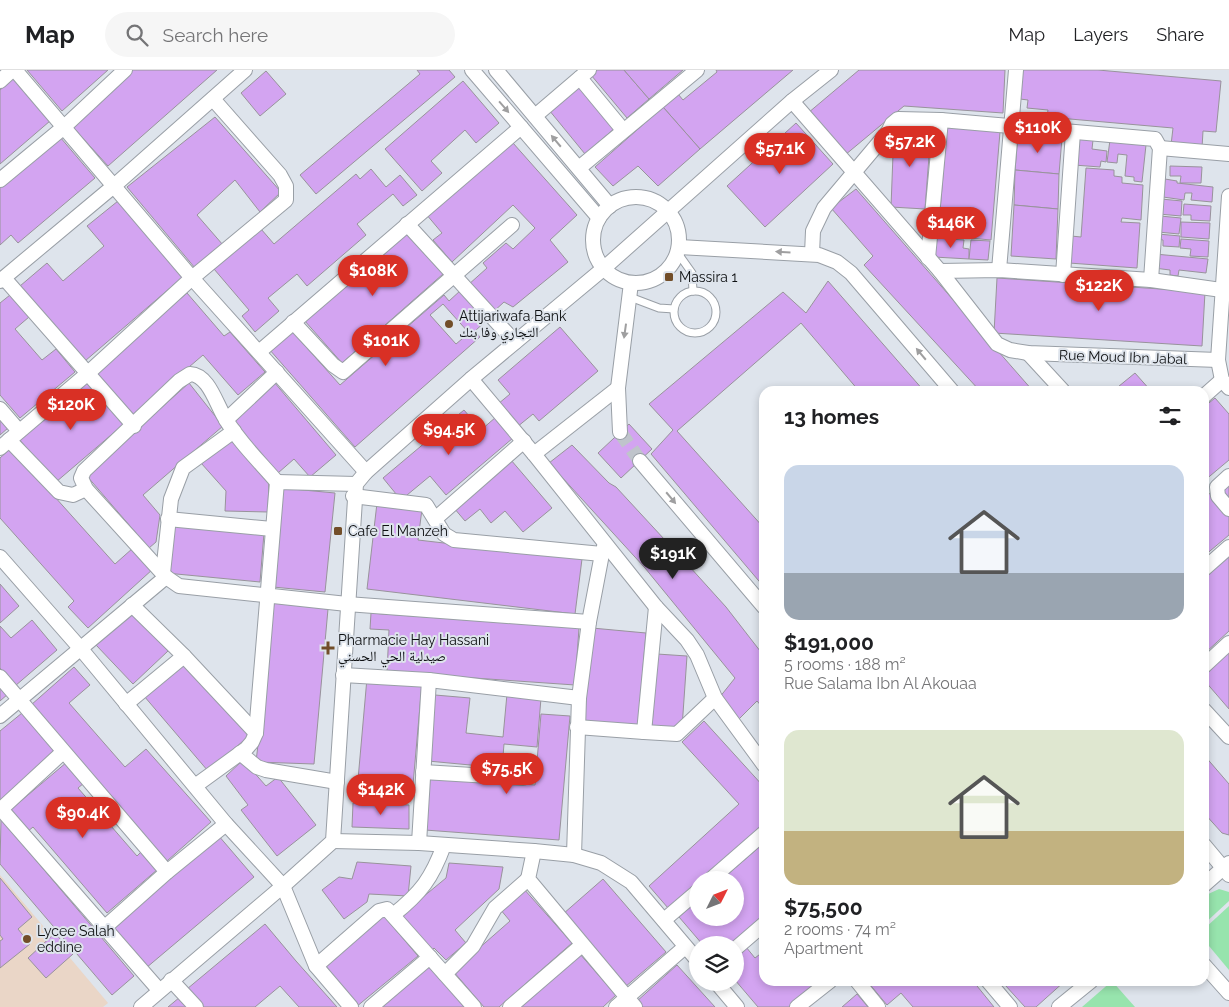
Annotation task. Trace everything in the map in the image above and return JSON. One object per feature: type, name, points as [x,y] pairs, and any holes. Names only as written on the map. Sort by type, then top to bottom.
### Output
[{"type":"street","points":[[0,81],[13,70],[64,126],[192,278],[366,472]]},
{"type":"street","points":[[0,180],[64,126],[125,70]]},
{"type":"street","points":[[134,426],[2,280],[114,186],[245,70]]},
{"type":"street","points":[[472,70],[599,218]]},
{"type":"street","points":[[496,70],[610,206]]},
{"type":"street","points":[[579,168],[697,70]]},
{"type":"street","points":[[333,841],[354,490],[366,472],[471,379],[604,269],[792,101],[831,70]]},
{"type":"street","points":[[999,270],[1016,70]]},
{"type":"street","points":[[535,116],[585,74],[623,130]]},
{"type":"street","points":[[86,489],[73,495],[59,492],[4,444],[87,374],[192,278],[283,203],[287,196],[286,186],[280,175],[213,100]]},
{"type":"street","name":"Rue Moud Ibn Jabal","points":[[792,101],[940,271],[997,344],[1010,350],[1028,353],[1218,360]]},
{"type":"street","points":[[812,254],[813,230],[824,208],[898,119],[941,120],[1152,138],[1157,141],[1160,148],[1151,280]]},
{"type":"street","points":[[928,258],[941,120]]},
{"type":"street","points":[[259,352],[521,127]]},
{"type":"street","points":[[1062,274],[1073,132]]},
{"type":"street","points":[[1160,148],[1229,154]]},
{"type":"street","points":[[1209,393],[1226,384],[1218,360],[1226,290],[1229,196]]},
{"type":"street","points":[[641,197],[652,200],[668,211],[678,233],[678,249],[667,270],[657,278],[644,282],[630,290],[604,269],[594,250],[593,239],[599,218],[610,206],[619,200],[641,197]]},
{"type":"street","points":[[407,224],[515,342]]},
{"type":"street","points":[[293,322],[332,366],[343,372],[512,225]]},
{"type":"street","points":[[678,249],[812,254],[837,262],[850,273],[948,386]]},
{"type":"street","points":[[940,271],[999,270],[1062,274],[1151,280],[1226,290]]},
{"type":"street","points":[[620,432],[618,388],[630,290]]},
{"type":"street","points":[[1028,353],[1058,386]]},
{"type":"street","points":[[0,716],[81,649],[164,575],[171,499],[184,468],[230,425],[277,372]]},
{"type":"street","points":[[589,622],[347,604],[184,587],[173,583],[164,575],[86,489],[81,478],[84,471],[134,426],[179,381],[190,374],[199,376],[206,383],[230,425],[277,482],[354,490],[424,505],[430,508],[444,534],[454,540],[603,549]]},
{"type":"street","points":[[471,379],[524,441],[603,549],[697,655],[715,698],[759,759]]},
{"type":"street","points":[[534,454],[618,388]]},
{"type":"street","points":[[0,409],[19,431]]},
{"type":"street","points":[[435,519],[524,441]]},
{"type":"street","points":[[640,461],[759,601]]},
{"type":"street","points":[[1229,476],[1217,487],[1217,491],[1229,509]]},
{"type":"street","points":[[194,786],[240,753],[252,742],[256,733],[277,482]]},
{"type":"street","points":[[168,519],[272,529]]},
{"type":"street","points":[[1209,565],[1229,547]]},
{"type":"street","points":[[574,855],[579,698],[589,622],[603,549]]},
{"type":"street","points":[[0,557],[81,649],[226,824],[283,886],[316,966],[350,1007]]},
{"type":"street","points":[[132,605],[184,656],[256,733]]},
{"type":"street","points":[[644,732],[656,607]]},
{"type":"street","points":[[1209,661],[1229,643]]},
{"type":"street","points":[[126,704],[184,656]]},
{"type":"street","points":[[343,675],[429,680],[579,698]]},
{"type":"street","points":[[0,676],[167,872]]},
{"type":"street","points":[[419,843],[429,680]]},
{"type":"street","points":[[577,727],[677,734],[715,698]]},
{"type":"street","points":[[1209,715],[1229,737]]},
{"type":"street","points":[[63,752],[1,810],[159,990]]},
{"type":"street","points":[[240,753],[249,762],[266,770],[337,782]]},
{"type":"street","points":[[424,772],[523,778]]},
{"type":"street","points":[[104,928],[167,872],[226,824]]},
{"type":"street","points":[[720,871],[759,837]]},
{"type":"street","points":[[140,1007],[283,886],[333,841],[419,843],[534,851],[574,855],[601,863],[631,882],[689,951]]},
{"type":"street","points":[[393,915],[416,897],[428,881],[444,845]]},
{"type":"street","points":[[1209,850],[1227,868],[1209,881]]},
{"type":"street","points":[[445,974],[473,946],[495,908],[528,879],[534,851]]},
{"type":"street","points":[[528,879],[582,945],[626,1004],[685,947]]},
{"type":"street","points":[[664,920],[689,899]]},
{"type":"street","points":[[316,966],[379,911],[387,909],[474,1007]]},
{"type":"street","points":[[744,942],[759,928]]},
{"type":"street","points":[[510,1007],[582,945]]},
{"type":"street","points":[[372,1007],[430,957]]},
{"type":"street","points":[[1209,971],[1229,993]]},
{"type":"street","points":[[171,980],[196,1007]]},
{"type":"street","points":[[797,1007],[824,986]]},
{"type":"street","points":[[861,986],[878,1007]]},
{"type":"street","points":[[992,986],[1010,1007]]},
{"type":"street","points":[[1060,1007],[1085,986]]},
{"type":"street","points":[[723,991],[736,1007]]},
{"type":"lane","points":[[678,249],[692,273],[693,291]]},
{"type":"lane","points":[[630,290],[659,308],[674,309]]},
{"type":"lane","points":[[693,291],[706,294],[715,305],[715,319],[707,330],[694,333],[687,332],[677,322],[674,309],[678,300],[684,294],[693,291]]},
{"type":"shaded area","name":"Lycee Salah eddine","points":[[0,875],[108,1003],[103,1007],[0,1007]]},
{"type":"green space","points":[[1219,889],[1229,892],[1229,901],[1209,919],[1209,894]]},
{"type":"green space","points":[[1229,906],[1229,970],[1209,946],[1209,924]]},
{"type":"green space","points":[[1106,986],[1116,986],[1135,1007],[1082,1007]]},
{"type":"building","points":[[27,70],[108,70],[62,111]]},
{"type":"building","points":[[133,70],[217,70],[108,166],[71,125]]},
{"type":"building","points":[[417,70],[449,70],[455,77],[316,194],[300,175],[420,74]]},
{"type":"building","points":[[597,70],[624,70],[649,99],[627,118],[591,75]]},
{"type":"building","points":[[624,70],[683,70],[649,99]]},
{"type":"building","points":[[716,70],[793,70],[700,149],[663,107],[678,94],[683,100],[717,72]]},
{"type":"building","points":[[859,70],[1005,70],[1003,113],[904,106],[845,155],[808,113]]},
{"type":"building","points":[[1022,70],[1098,70],[1221,81],[1216,132],[1203,131],[1202,148],[1171,145],[1173,128],[1047,117],[1048,110],[1027,108],[1028,100],[1020,99]]},
{"type":"building","points":[[266,71],[286,94],[260,116],[241,93]]},
{"type":"building","points":[[14,78],[50,121],[0,164],[0,90]]},
{"type":"building","points":[[463,81],[499,123],[476,143],[465,130],[431,161],[442,173],[422,191],[385,149]]},
{"type":"building","points":[[580,85],[615,128],[585,154],[549,110]]},
{"type":"building","points":[[663,107],[700,149],[658,186],[638,166],[613,186],[595,167]]},
{"type":"building","points":[[215,117],[281,192],[260,212],[235,180],[197,215],[223,245],[195,268],[127,187]]},
{"type":"building","points":[[796,123],[833,164],[765,227],[727,186]]},
{"type":"building","points":[[947,127],[1000,132],[991,240],[938,235]]},
{"type":"building","points":[[894,128],[931,130],[925,209],[891,207]]},
{"type":"building","points":[[1018,134],[1062,138],[1059,174],[1015,170]]},
{"type":"building","points":[[60,137],[95,178],[18,243],[11,235],[0,245],[0,186]]},
{"type":"building","points":[[1078,137],[1093,140],[1092,149],[1107,151],[1106,162],[1101,161],[1100,167],[1074,165]]},
{"type":"building","points":[[1110,140],[1146,145],[1142,182],[1134,181],[1134,177],[1125,176],[1127,155],[1118,154],[1117,163],[1107,162]]},
{"type":"building","points":[[513,143],[577,215],[550,240],[568,262],[513,307],[504,302],[492,313],[468,285],[487,268],[483,263],[506,243],[513,249],[535,228],[513,205],[452,262],[433,240],[442,233],[426,214]]},
{"type":"building","points":[[1170,166],[1202,167],[1201,183],[1180,183],[1181,176],[1170,176]]},
{"type":"building","points":[[1086,168],[1114,170],[1114,176],[1122,177],[1122,183],[1143,185],[1141,220],[1122,218],[1121,222],[1140,223],[1137,268],[1069,263],[1071,236],[1081,237]]},
{"type":"building","points":[[371,169],[386,187],[400,175],[417,195],[403,206],[393,194],[357,224],[366,235],[307,286],[297,274],[268,298],[279,311],[255,332],[242,316],[249,310],[214,269],[261,229],[274,244],[356,174],[360,179]]},
{"type":"building","points":[[1015,170],[1059,174],[1058,209],[1014,205]]},
{"type":"building","points":[[1165,179],[1177,181],[1177,183],[1213,187],[1212,202],[1191,200],[1192,193],[1185,193],[1184,200],[1163,197]]},
{"type":"building","points":[[856,189],[1029,386],[975,386],[864,265],[873,256],[831,208]]},
{"type":"building","points":[[1161,199],[1182,201],[1181,216],[1159,214]]},
{"type":"building","points":[[118,201],[184,276],[85,361],[20,286],[47,263],[63,281],[104,246],[87,226]]},
{"type":"building","points":[[1184,204],[1211,206],[1210,221],[1191,220],[1191,215],[1183,215]]},
{"type":"building","points":[[1014,205],[1058,209],[1056,259],[1011,256]]},
{"type":"building","points":[[1160,216],[1181,218],[1179,234],[1158,232]]},
{"type":"building","points":[[1181,222],[1210,223],[1209,239],[1181,237]]},
{"type":"building","points":[[404,231],[443,274],[342,363],[304,320]]},
{"type":"building","points":[[1158,234],[1180,236],[1179,247],[1163,246],[1163,240],[1158,239]]},
{"type":"building","points":[[935,238],[964,240],[963,248],[969,249],[969,259],[934,257]]},
{"type":"building","points":[[1181,239],[1209,241],[1208,257],[1190,256],[1191,249],[1180,248]]},
{"type":"building","points":[[971,240],[990,241],[988,260],[969,259]]},
{"type":"building","points":[[1155,254],[1208,259],[1206,273],[1179,270],[1178,276],[1170,275],[1170,270],[1154,268]]},
{"type":"building","points":[[997,278],[1205,292],[1202,346],[994,333]]},
{"type":"building","points":[[828,281],[920,386],[855,386],[801,323],[677,431],[759,522],[759,581],[651,454],[673,430],[649,404],[783,292],[806,313]]},
{"type":"building","points":[[461,290],[487,320],[475,331],[480,337],[355,447],[269,349],[291,330],[340,385],[444,295],[449,301]],"holes":[[[443,304],[469,333],[456,344],[430,315]]]},
{"type":"building","points":[[187,293],[224,336],[230,332],[265,372],[238,395],[203,355],[133,415],[95,371]]},
{"type":"building","points":[[10,295],[29,317],[15,329],[42,360],[56,349],[75,372],[20,418],[0,395],[0,303]]},
{"type":"building","points":[[560,327],[598,371],[539,421],[533,414],[517,427],[498,404],[510,394],[498,380]]},
{"type":"building","points":[[1135,373],[1147,386],[1119,386]]},
{"type":"building","points":[[86,380],[124,424],[56,482],[18,438]]},
{"type":"building","points":[[274,382],[336,455],[310,477],[294,459],[278,473],[231,419]]},
{"type":"building","points":[[189,383],[223,426],[143,495],[160,515],[156,542],[149,548],[86,475]]},
{"type":"building","points":[[1215,398],[1229,414],[1229,460],[1209,477],[1209,403]]},
{"type":"building","points":[[464,410],[481,430],[496,417],[513,438],[446,495],[430,476],[401,500],[383,478]]},
{"type":"building","points":[[0,419],[8,428],[0,435]]},
{"type":"building","points":[[629,424],[652,449],[621,478],[598,453]]},
{"type":"building","points":[[233,435],[269,477],[268,512],[225,511],[226,491],[201,463]]},
{"type":"building","points":[[572,445],[609,483],[616,487],[726,607],[759,650],[759,703],[757,701],[739,719],[719,698],[735,678],[645,568],[549,463]]},
{"type":"building","points":[[11,448],[115,564],[133,548],[153,569],[88,628],[68,607],[74,601],[0,518],[0,458]]},
{"type":"building","points":[[511,460],[552,508],[523,532],[505,511],[491,523],[480,509],[465,521],[454,508]]},
{"type":"building","points":[[1229,481],[1229,498],[1220,488]]},
{"type":"building","points":[[282,488],[335,493],[325,592],[273,587]]},
{"type":"building","points":[[1209,493],[1229,517],[1229,535],[1209,552]]},
{"type":"building","points":[[377,503],[422,509],[418,540],[582,559],[575,614],[367,589]]},
{"type":"building","points":[[171,524],[264,533],[260,582],[166,573]]},
{"type":"building","points":[[1229,554],[1229,631],[1209,649],[1209,572]]},
{"type":"building","points":[[0,584],[19,606],[0,623]]},
{"type":"building","points":[[274,603],[328,609],[314,764],[256,762]]},
{"type":"building","points":[[131,611],[168,651],[133,684],[96,645]]},
{"type":"building","points":[[371,613],[579,628],[575,685],[387,672],[389,630],[370,629]]},
{"type":"building","points":[[32,620],[57,650],[15,686],[0,668],[0,626],[11,638]]},
{"type":"building","points":[[592,628],[646,633],[638,726],[584,721]]},
{"type":"building","points":[[1229,650],[1229,709],[1209,686],[1209,668]]},
{"type":"building","points":[[657,654],[687,656],[682,728],[652,726]]},
{"type":"building","points":[[184,661],[249,736],[208,771],[144,696]]},
{"type":"building","points":[[74,667],[90,685],[69,703],[125,767],[146,749],[211,822],[167,861],[31,705]]},
{"type":"building","points":[[367,678],[422,683],[412,796],[357,791]]},
{"type":"building","points":[[0,684],[8,694],[0,701]]},
{"type":"building","points":[[507,694],[541,698],[537,747],[504,744],[502,768],[428,761],[435,695],[470,698],[466,733],[503,737]]},
{"type":"building","points":[[22,713],[56,752],[0,802],[0,731]]},
{"type":"building","points":[[541,714],[570,716],[559,840],[425,830],[429,776],[535,785]]},
{"type":"building","points":[[704,721],[759,782],[759,829],[711,871],[689,871],[689,890],[668,908],[649,886],[739,804],[682,742]]},
{"type":"building","points":[[243,760],[266,786],[278,777],[316,825],[277,856],[241,810],[248,805],[226,776]]},
{"type":"building","points":[[1209,761],[1229,784],[1229,835],[1222,833],[1209,819]]},
{"type":"building","points":[[67,762],[84,783],[78,788],[137,856],[142,851],[158,869],[107,913],[33,827],[27,832],[9,811]]},
{"type":"building","points":[[353,803],[409,805],[409,829],[352,827]]},
{"type":"building","points":[[1,819],[134,976],[112,995],[0,864]]},
{"type":"building","points":[[218,835],[254,877],[146,968],[111,926]]},
{"type":"building","points":[[759,847],[759,920],[741,936],[695,936],[679,917],[689,908],[689,926],[744,926],[744,871],[731,871]]},
{"type":"building","points":[[357,862],[411,866],[408,896],[369,894],[367,902],[344,919],[322,890],[339,877],[352,879]]},
{"type":"building","points":[[449,863],[503,867],[499,889],[455,930],[466,943],[446,960],[434,948],[431,951],[400,916],[446,878]]},
{"type":"building","points":[[0,878],[32,917],[18,929],[30,944],[0,968],[0,941],[3,939],[0,935]]},
{"type":"building","points":[[603,879],[666,952],[625,987],[563,914]]},
{"type":"building","points":[[523,888],[572,943],[499,1007],[484,1007],[453,971],[510,921],[500,909]]},
{"type":"building","points":[[383,915],[418,956],[356,1007],[322,967]]},
{"type":"building","points":[[265,924],[337,1007],[299,1007],[280,986],[255,1007],[202,1007],[187,989]]},
{"type":"building","points":[[55,933],[73,954],[46,978],[28,958]]},
{"type":"building","points":[[746,947],[755,958],[759,955],[759,986],[814,986],[790,1007],[758,1007],[744,991],[744,949]]},
{"type":"building","points":[[579,953],[616,995],[603,1007],[518,1007]]},
{"type":"building","points":[[429,964],[466,1007],[379,1007]]},
{"type":"building","points":[[677,965],[689,978],[689,991],[701,991],[715,1007],[640,1007],[636,1002]]},
{"type":"building","points":[[871,986],[977,986],[994,1007],[913,1007],[901,993],[887,1005]]},
{"type":"building","points":[[1006,986],[1059,986],[1036,1007],[1025,1007]]},
{"type":"building","points":[[857,994],[868,1007],[842,1007]]},
{"type":"building","points":[[180,997],[189,1007],[168,1007]]},
{"type":"tunnel","points":[[620,432],[640,461]]},
{"type":"place","name":"Massira 1","points":[[669,277]]},
{"type":"place","name":"Attijariwafa Bank التجاري وفا بنك","points":[[449,324]]},
{"type":"place","name":"Cafe El Manzeh","points":[[338,531]]},
{"type":"place","name":"Pharmacie Hay Hassani صيدلية الحي الحسني","points":[[328,648]]},
{"type":"place","name":"Lycee Salah eddine","points":[[27,939]]}]
